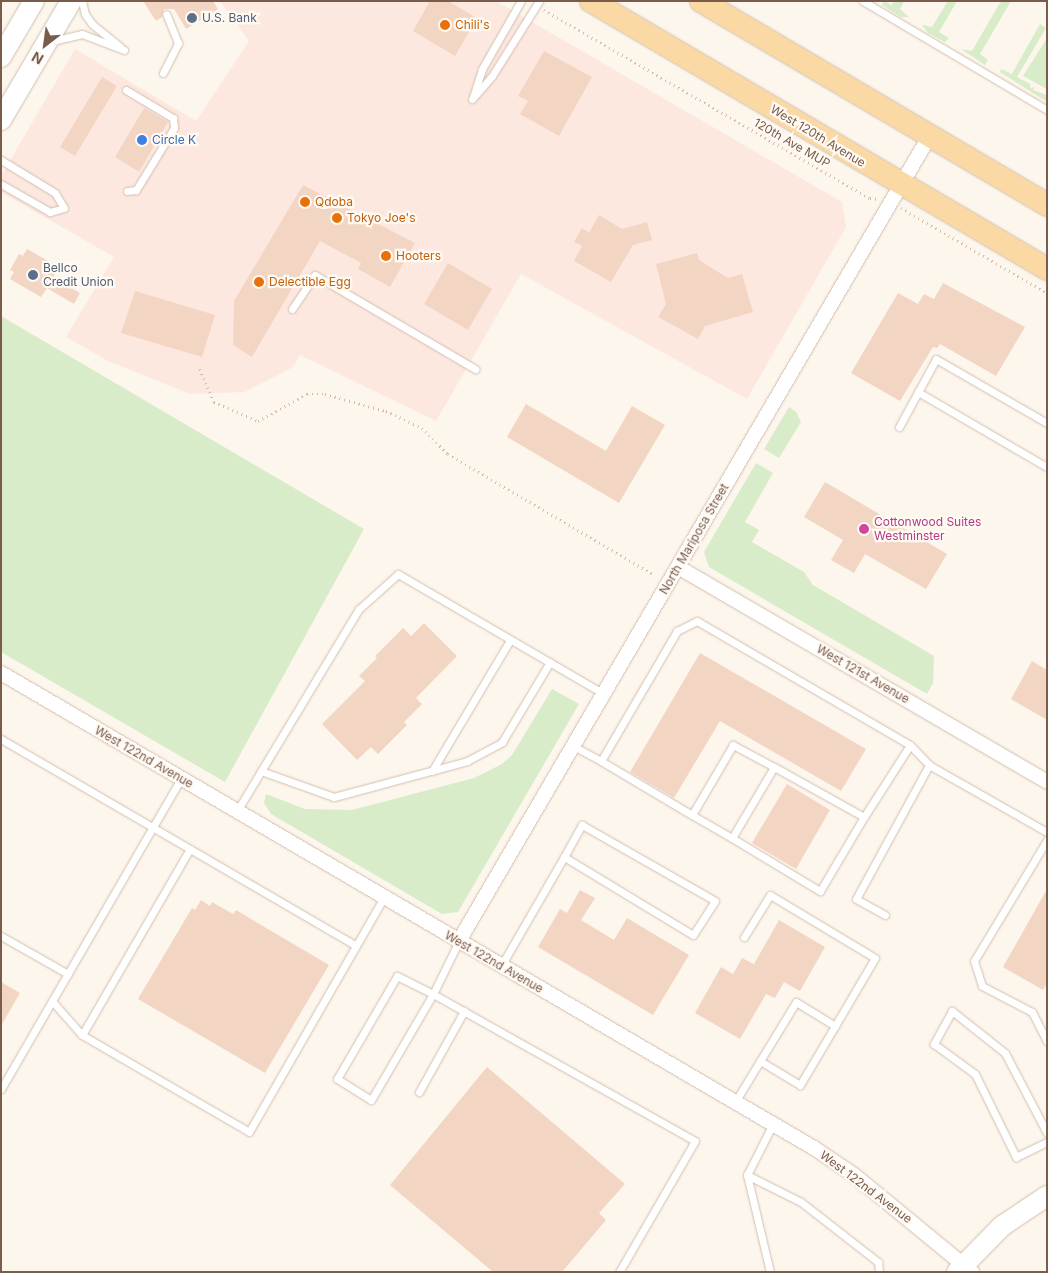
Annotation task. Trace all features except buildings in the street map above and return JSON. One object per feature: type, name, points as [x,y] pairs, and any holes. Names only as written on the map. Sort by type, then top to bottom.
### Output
[{"type":"main road","points":[[1,57],[34,1]]},
{"type":"main road","points":[[1,120],[71,1]]},
{"type":"main road","name":"West 120th Avenue","points":[[591,1],[896,193],[1047,269]]},
{"type":"main road","points":[[701,1],[1047,205]]},
{"type":"main road","points":[[964,1269],[1002,1226],[1047,1196]]},
{"type":"street","name":"North Mariposa Street","points":[[459,941],[929,137]]},
{"type":"street","name":"West 121st Avenue","points":[[678,567],[1047,782]]},
{"type":"street","name":"West 122nd Avenue","points":[[1,673],[774,1124],[854,1175],[964,1269]]},
{"type":"lane","points":[[47,43],[82,34],[124,50],[92,24],[85,14],[82,1]]},
{"type":"lane","points":[[521,1],[482,69],[472,99],[492,76],[538,3]]},
{"type":"lane","points":[[863,1],[1047,110]]},
{"type":"lane","points":[[163,73],[178,43],[166,14]]},
{"type":"lane","points":[[126,90],[173,118],[174,128],[136,190],[127,192]]},
{"type":"lane","points":[[1,160],[55,193],[64,208],[50,212],[1,184]]},
{"type":"lane","points":[[292,309],[315,275],[475,369]]},
{"type":"lane","points":[[899,427],[936,359],[1047,423]]},
{"type":"lane","points":[[918,392],[1047,467]]},
{"type":"lane","points":[[237,811],[359,609],[398,574],[604,694]]},
{"type":"lane","points":[[601,761],[677,631],[697,621],[910,745],[929,765],[1047,832]]},
{"type":"lane","points":[[432,771],[510,640]]},
{"type":"lane","points":[[262,771],[334,797],[467,761],[502,742],[550,662]]},
{"type":"lane","points":[[1,739],[356,946]]},
{"type":"lane","points":[[692,815],[733,745],[864,817]]},
{"type":"lane","points":[[573,746],[820,891],[910,745]]},
{"type":"lane","points":[[885,915],[856,899],[929,765]]},
{"type":"lane","points":[[732,838],[774,767]]},
{"type":"lane","points":[[1,1089],[181,778]]},
{"type":"lane","points":[[501,966],[582,825],[714,901],[692,935],[564,857]]},
{"type":"lane","points":[[1047,840],[974,962],[982,986],[1032,1012],[1047,1041]]},
{"type":"lane","points":[[82,1035],[190,849]]},
{"type":"lane","points":[[744,937],[770,895],[875,958],[800,1084],[760,1061]]},
{"type":"lane","points":[[52,1002],[82,1035],[249,1132],[384,897]]},
{"type":"lane","points":[[1,936],[68,974]]},
{"type":"lane","points":[[459,941],[433,994],[371,1100],[337,1079],[397,976],[433,994],[464,1011],[694,1141],[619,1272]]},
{"type":"lane","points":[[735,1102],[796,1002],[835,1026]]},
{"type":"lane","points":[[419,1092],[464,1011]]},
{"type":"lane","points":[[1047,1133],[1005,1053],[952,1011],[934,1044],[975,1074],[1016,1157],[1047,1142]]},
{"type":"lane","points":[[770,1272],[747,1175],[774,1124]]},
{"type":"lane","points":[[747,1175],[801,1202],[878,1262],[879,1272]]},
{"type":"path","name":"120th Ave MUP","points":[[538,3],[870,198],[896,193],[1047,293]]},
{"type":"path","points":[[200,369],[214,402],[258,421],[307,394],[325,394],[386,411],[422,428],[448,454],[654,575]]},
{"type":"shaded area","points":[[220,1],[496,1],[842,202],[846,227],[747,399],[521,274],[436,421],[300,355],[293,367],[245,392],[190,394],[108,361],[66,337],[114,257],[1,192],[1,176],[75,49],[196,121],[249,41]]},
{"type":"green space","points":[[884,1],[892,5],[894,1],[904,1],[900,9],[909,17],[901,17],[882,5]]},
{"type":"green space","points":[[948,1],[957,1],[939,32],[949,38],[945,42],[928,33],[922,25],[932,27]]},
{"type":"green space","points":[[1001,1],[1011,1],[980,54],[988,60],[985,65],[961,49],[972,51]]},
{"type":"green space","points":[[1040,24],[1046,28],[1017,77],[1030,84],[1030,88],[1035,87],[1033,90],[1047,95],[1047,102],[1000,72],[1001,69],[1012,74]]},
{"type":"green space","points":[[1047,38],[1047,89],[1023,76]]},
{"type":"green space","points":[[1,316],[364,529],[225,782],[1,652]]},
{"type":"green space","points":[[789,407],[796,412],[801,422],[779,458],[764,449]]},
{"type":"green space","points":[[756,463],[773,473],[745,522],[759,530],[752,542],[804,572],[813,585],[934,656],[933,683],[927,694],[709,567],[704,552]]},
{"type":"green space","points":[[552,689],[579,704],[458,912],[442,914],[271,814],[264,803],[266,794],[305,809],[352,810],[474,778],[502,764],[512,755]]},
{"type":"place","name":"U.S. Bank","points":[[192,18]]},
{"type":"place","name":"Chili's","points":[[445,25]]},
{"type":"place","name":"Circle K","points":[[142,140]]},
{"type":"place","name":"Qdoba","points":[[305,202]]},
{"type":"place","name":"Tokyo Joe's","points":[[337,218]]},
{"type":"place","name":"Hooters","points":[[386,256]]},
{"type":"place","name":"Bellco Credit Union","points":[[33,275]]},
{"type":"place","name":"Delectible Egg","points":[[259,282]]},
{"type":"place","name":"Cottonwood Suites Westminster","points":[[864,529]]}]
